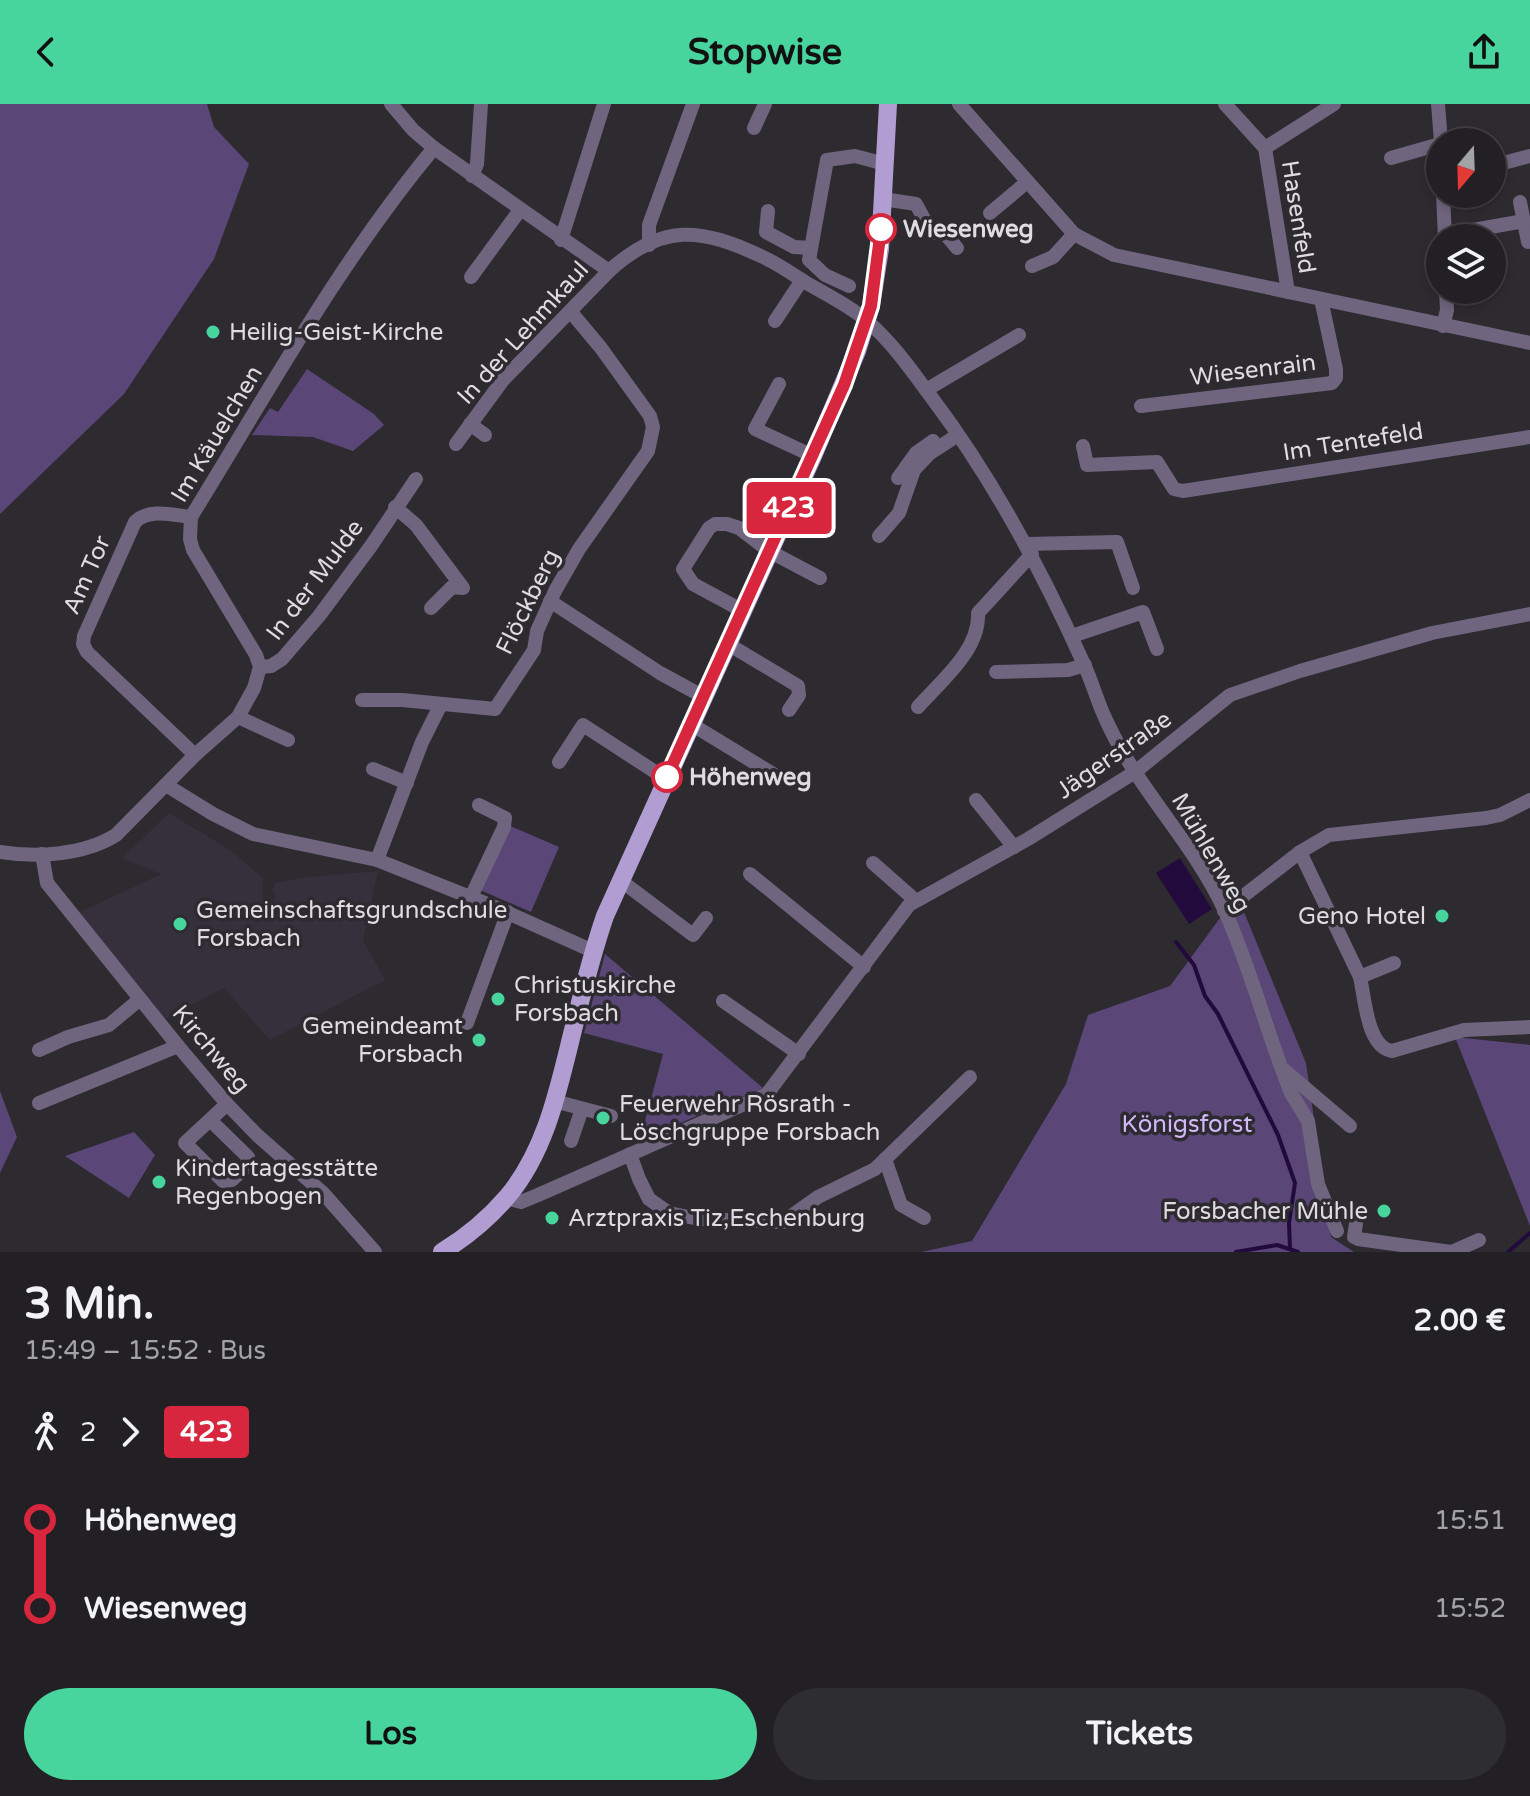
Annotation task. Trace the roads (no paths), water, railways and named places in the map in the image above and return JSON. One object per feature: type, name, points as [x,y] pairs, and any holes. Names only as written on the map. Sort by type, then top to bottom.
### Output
[{"type":"main road","points":[[442,1252],[465,1237],[506,1198],[535,1150],[554,1101],[593,951],[620,880],[844,385],[867,320],[876,278],[888,104]]},
{"type":"street","points":[[391,104],[413,130],[434,148],[609,271]]},
{"type":"street","points":[[472,176],[477,164],[481,104]]},
{"type":"street","points":[[561,240],[604,104]]},
{"type":"street","points":[[649,245],[649,225],[693,104]]},
{"type":"street","points":[[754,128],[765,104]]},
{"type":"street","points":[[959,104],[1074,234],[1114,255],[1530,343]]},
{"type":"street","name":"Hasenfeld","points":[[1225,104],[1265,148],[1288,292]]},
{"type":"street","name":"Hasenfeld","points":[[1265,148],[1334,104]]},
{"type":"street","points":[[1438,104],[1439,128]]},
{"type":"street","points":[[1391,158],[1426,147]]},
{"type":"street","name":"Im Käuelchen","points":[[260,667],[256,655],[193,550],[191,517],[362,242],[395,194],[434,148]]},
{"type":"street","points":[[849,286],[825,275],[809,260],[827,160],[855,156],[885,164]]},
{"type":"street","points":[[1506,162],[1530,156]]},
{"type":"street","points":[[990,213],[1027,182]]},
{"type":"street","points":[[883,199],[916,204],[931,232],[946,235],[957,248]]},
{"type":"street","points":[[1520,202],[1528,242]]},
{"type":"street","points":[[471,277],[520,210]]},
{"type":"street","points":[[768,211],[766,232],[794,247],[811,248]]},
{"type":"street","points":[[1506,225],[1524,221]]},
{"type":"street","points":[[1032,266],[1053,257],[1074,234]]},
{"type":"street","name":"In der Lehmkaul","points":[[456,444],[503,380],[626,255],[675,235],[706,235],[727,240],[802,280]]},
{"type":"street","points":[[775,321],[802,280]]},
{"type":"street","name":"Mühlenweg","points":[[802,280],[867,320],[895,348],[956,431],[1029,549],[1072,636],[1107,723],[1135,772],[1182,836],[1224,911],[1280,1066],[1291,1093],[1308,1121],[1318,1184],[1337,1231]]},
{"type":"street","name":"Wiesenrain","points":[[1141,406],[1332,383],[1336,378],[1336,369],[1321,299]]},
{"type":"street","points":[[1443,326],[1447,304]]},
{"type":"street","name":"Flöckberg","points":[[362,700],[495,709],[534,650],[537,631],[550,601],[579,549],[642,462],[653,439],[650,416],[571,312]]},
{"type":"street","points":[[926,390],[1019,335]]},
{"type":"street","points":[[779,384],[755,429],[813,456]]},
{"type":"street","name":"In der Lehmkaul","points":[[470,424],[485,435]]},
{"type":"street","points":[[898,478],[916,453],[956,431]]},
{"type":"street","points":[[889,532],[914,470],[956,431]]},
{"type":"street","name":"Im Tentefeld","points":[[1083,446],[1087,465],[1157,462],[1174,489],[1183,491],[1530,437]]},
{"type":"street","name":"In der Mulde","points":[[260,667],[271,666],[282,659],[319,616],[416,479]]},
{"type":"street","name":"In der Mulde","points":[[395,507],[416,525],[463,588],[452,587],[431,608]]},
{"type":"street","name":"Am Tor","points":[[191,517],[150,513],[141,515],[135,522],[83,644],[87,652],[195,755]]},
{"type":"street","points":[[743,611],[693,584],[683,569],[703,536],[715,524],[739,528],[769,551],[820,578]]},
{"type":"street","points":[[918,707],[967,651],[979,626],[978,613],[1029,549],[1117,542],[1133,588]]},
{"type":"street","points":[[550,601],[660,673],[704,697]]},
{"type":"street","points":[[1072,636],[1143,612],[1157,649]]},
{"type":"street","name":"Jägerstraße","points":[[506,1198],[521,1202],[767,1094],[909,905],[1014,847],[1135,772],[1230,695],[1300,671],[1432,633],[1530,614]]},
{"type":"street","points":[[728,644],[798,686],[799,695],[789,710]]},
{"type":"street","points":[[996,672],[1068,670],[1085,665]]},
{"type":"street","points":[[0,852],[42,854],[104,842],[116,835],[195,755],[238,717],[250,698],[260,667]]},
{"type":"street","points":[[377,860],[441,704]]},
{"type":"street","points":[[238,717],[288,740]]},
{"type":"street","points":[[691,724],[773,774]]},
{"type":"street","points":[[559,762],[583,725],[666,779]]},
{"type":"street","points":[[373,769],[407,783]]},
{"type":"street","points":[[166,785],[253,834],[377,860],[508,912],[593,951]]},
{"type":"street","points":[[976,800],[1014,847]]},
{"type":"street","points":[[1224,911],[1300,852],[1329,835],[1486,818],[1500,815],[1530,800]]},
{"type":"street","points":[[471,897],[504,827],[505,818],[479,805]]},
{"type":"street","points":[[1300,852],[1360,977],[1374,1037],[1384,1049],[1392,1051],[1464,1030],[1530,1027]]},
{"type":"street","name":"Kirchweg","points":[[42,854],[47,883],[178,1046],[227,1104],[323,1193],[375,1252]]},
{"type":"street","points":[[873,863],[915,900]]},
{"type":"street","points":[[750,874],[864,967]]},
{"type":"street","points":[[620,880],[693,935],[706,918]]},
{"type":"street","points":[[467,1023],[508,912]]},
{"type":"street","points":[[1360,977],[1394,963]]},
{"type":"street","points":[[39,1050],[68,1037],[109,1025],[140,999]]},
{"type":"street","points":[[723,1001],[799,1054]]},
{"type":"street","points":[[39,1103],[178,1046]]},
{"type":"street","points":[[1280,1066],[1350,1126]]},
{"type":"street","points":[[630,1154],[649,1199],[669,1213],[699,1219],[783,1222],[818,1197],[875,1169],[970,1077]]},
{"type":"street","points":[[554,1101],[611,1116]]},
{"type":"street","points":[[210,1120],[248,1157],[247,1166],[232,1180],[223,1181],[185,1143],[227,1104]]},
{"type":"street","points":[[571,1141],[582,1109]]},
{"type":"street","points":[[885,1159],[901,1205],[924,1218]]},
{"type":"street","points":[[1357,1217],[1356,1238],[1451,1252],[1479,1240]]},
{"type":"waterway","points":[[1176,942],[1194,965],[1205,996],[1218,1014],[1278,1135],[1295,1183],[1289,1223],[1290,1248]]},
{"type":"waterway","points":[[1508,1252],[1530,1233]]},
{"type":"waterway","points":[[1236,1252],[1277,1245],[1298,1252]]},
{"type":"place","name":"Wiesenweg","points":[[881,229]]},
{"type":"place","name":"Heilig-Geist-Kirche","points":[[213,332]]},
{"type":"place","name":"Höhenweg","points":[[667,777]]},
{"type":"place","name":"Geno Hotel","points":[[1442,916]]},
{"type":"place","name":"Gemeinschaftsgrundschule Forsbach","points":[[180,924]]},
{"type":"place","name":"Christuskirche Forsbach","points":[[498,999]]},
{"type":"place","name":"Gemeindeamt Forsbach","points":[[479,1040]]},
{"type":"place","name":"Feuerwehr Rösrath - Löschgruppe Forsbach","points":[[603,1118]]},
{"type":"place","name":"Kindertagesstätte Regenbogen","points":[[159,1182]]},
{"type":"place","name":"Forsbacher Mühle","points":[[1384,1211]]},
{"type":"place","name":"Arztpraxis Tiz,Eschenburg","points":[[552,1218]]},
{"type":"park label","name":"Königsforst","points":[[1187,1124]]}]
